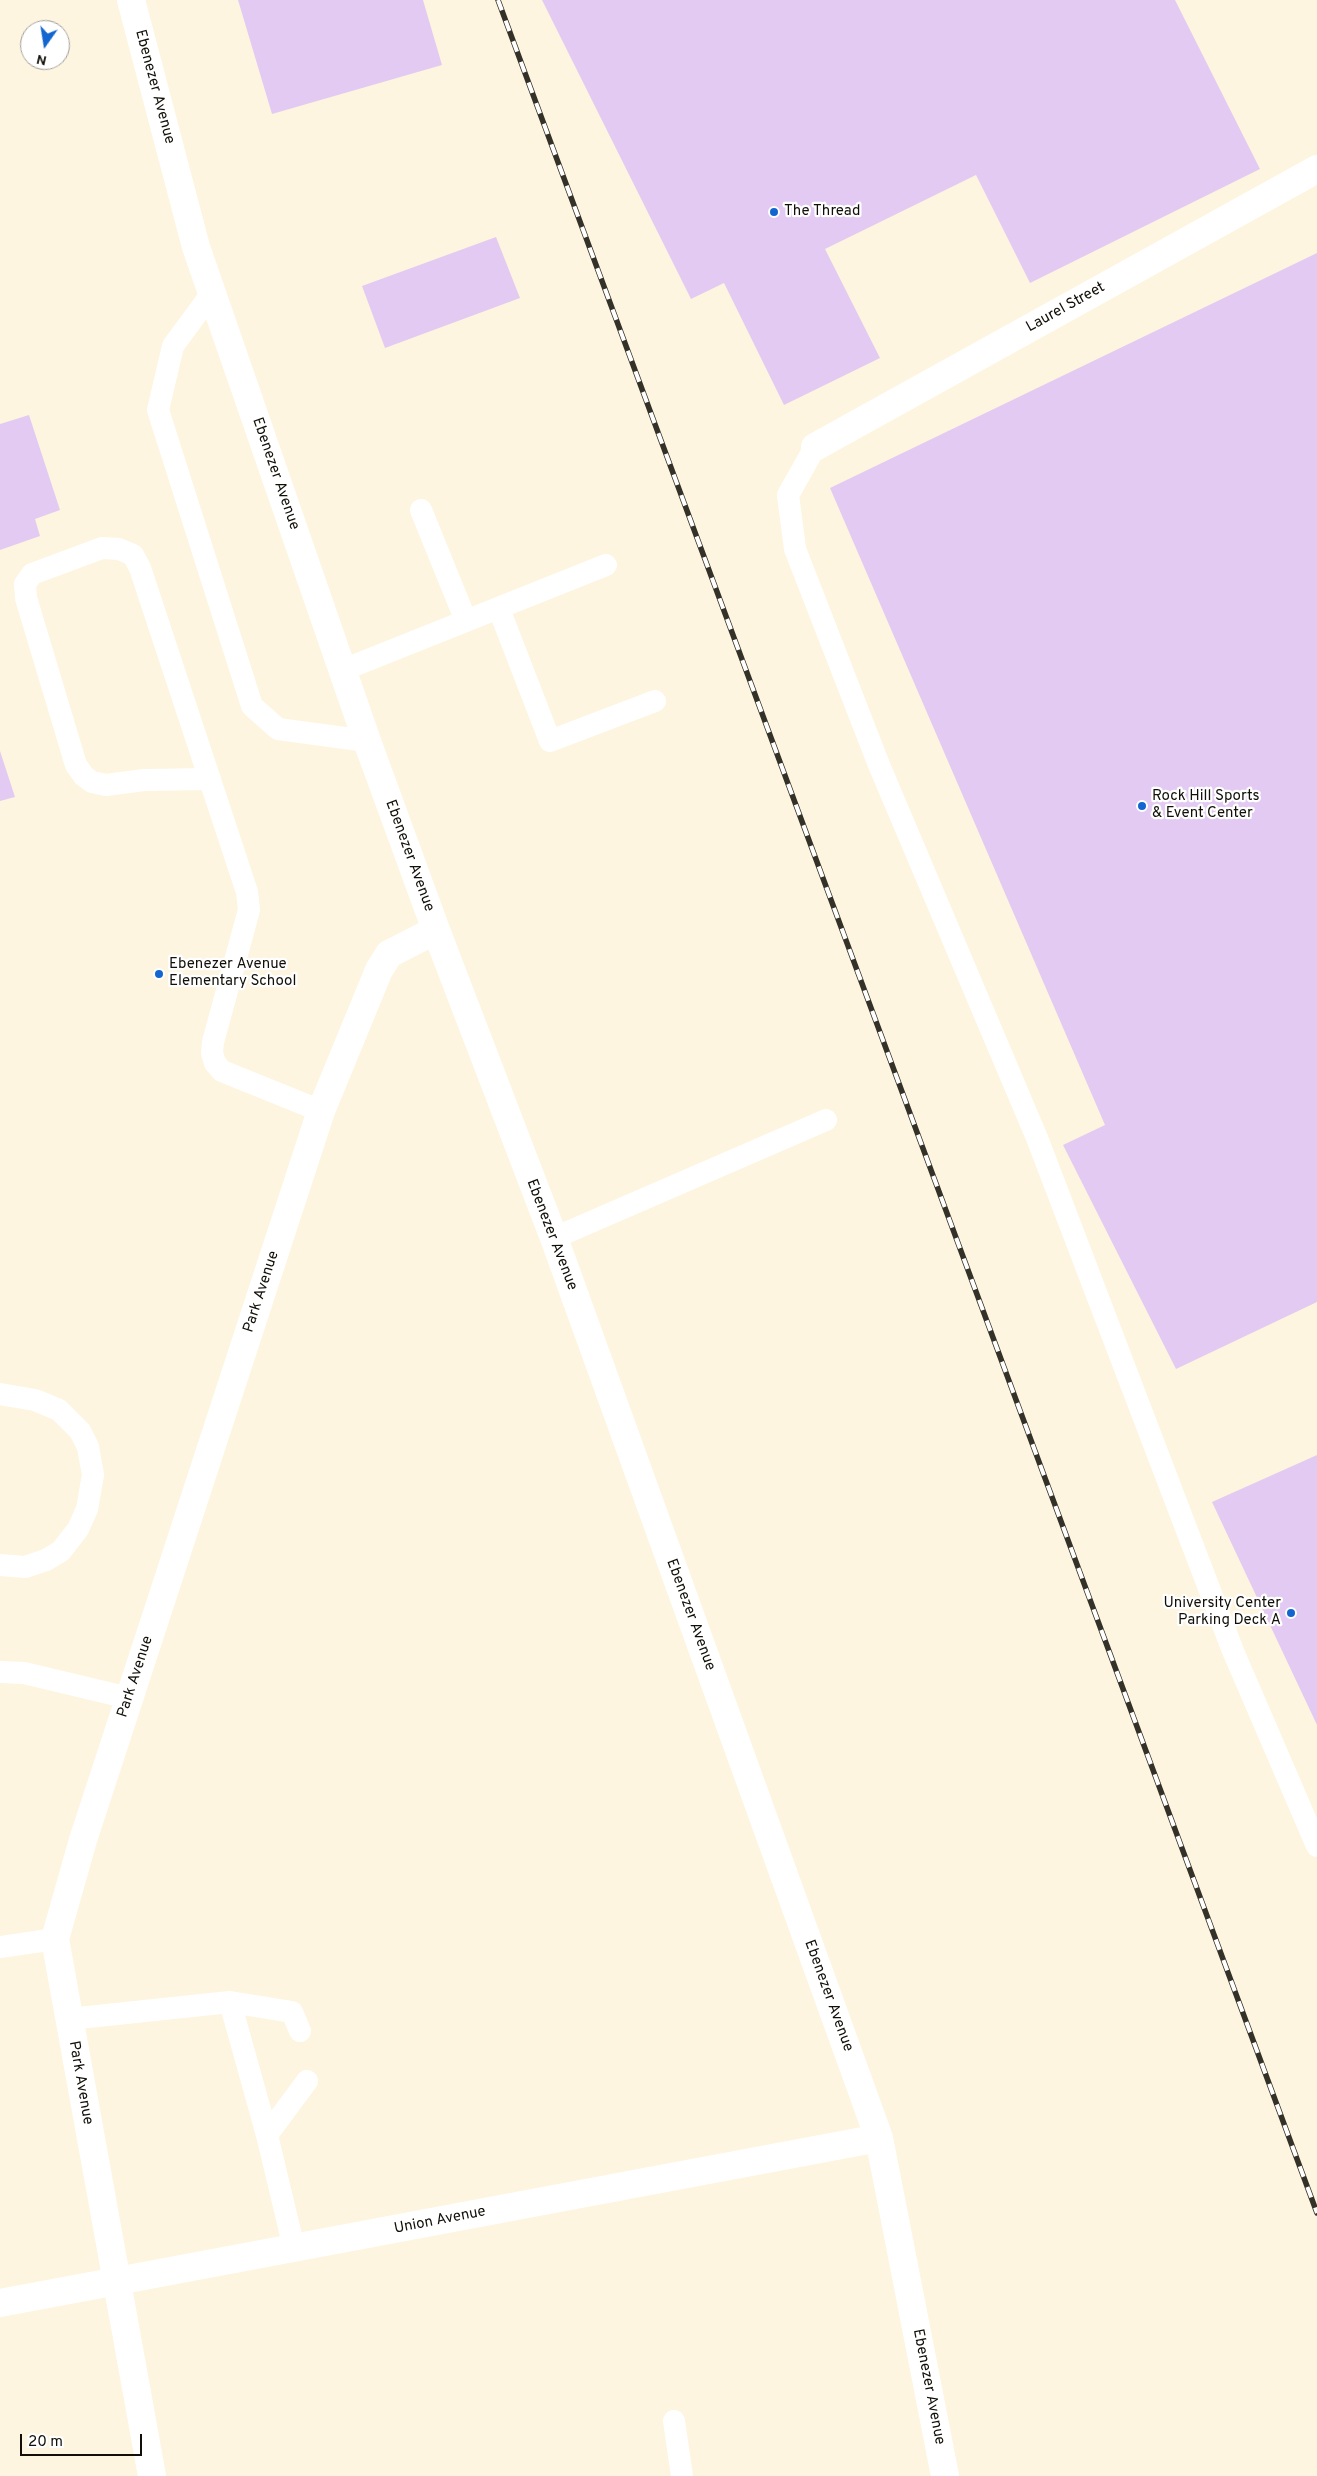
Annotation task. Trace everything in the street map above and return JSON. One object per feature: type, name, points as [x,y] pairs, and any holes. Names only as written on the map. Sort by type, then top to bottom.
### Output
[{"type":"street","name":"Ebenezer Avenue","points":[[131,0],[196,247],[367,741],[436,930],[554,1238],[880,2138],[945,2476]]},
{"type":"street","name":"Laurel Street","points":[[815,447],[1317,169]]},
{"type":"street","name":"Park Avenue","points":[[152,2476],[55,1939],[83,1840],[321,1111],[379,970],[389,954],[436,930]]},
{"type":"street","name":"Union Avenue","points":[[0,2303],[880,2138]]},
{"type":"lane","points":[[212,293],[173,346],[158,410],[252,706],[278,729],[367,741]]},
{"type":"lane","points":[[815,447],[788,495],[795,549],[879,765],[1037,1138],[1143,1410],[1233,1651],[1317,1846]]},
{"type":"lane","points":[[422,510],[466,621]]},
{"type":"lane","points":[[210,779],[144,780],[106,785],[92,782],[84,776],[76,765],[26,598],[25,584],[32,574],[102,548],[119,549],[134,555],[140,568],[210,779],[247,892],[249,910],[213,1042],[212,1053],[215,1063],[222,1070],[321,1111]]},
{"type":"lane","points":[[343,670],[606,565]]},
{"type":"lane","points":[[499,609],[550,741],[655,701]]},
{"type":"lane","points":[[554,1238],[826,1120]]},
{"type":"lane","points":[[0,1394],[35,1400],[60,1410],[72,1421],[84,1439],[92,1462],[92,1475],[88,1509],[78,1530],[61,1551],[46,1560],[26,1567],[0,1565]]},
{"type":"lane","points":[[0,1672],[24,1674],[129,1698]]},
{"type":"lane","points":[[0,1947],[55,1939]]},
{"type":"lane","points":[[230,2002],[268,2135],[294,2248]]},
{"type":"lane","points":[[69,2019],[230,2002],[292,2012],[300,2031]]},
{"type":"lane","points":[[268,2135],[307,2082]]},
{"type":"lane","points":[[674,2422],[682,2476]]},
{"type":"building","points":[[238,0],[423,0],[442,65],[272,114]]},
{"type":"building","name":"The Thread","points":[[542,0],[1175,0],[1260,169],[1030,283],[976,175],[825,249],[880,358],[784,405],[724,283],[691,299]]},
{"type":"building","points":[[496,237],[520,298],[385,348],[362,286]]},
{"type":"building","name":"Rock Hill Sports & Event Center","points":[[1317,253],[1317,1302],[1176,1369],[1063,1145],[1105,1125],[830,488]]},
{"type":"building","points":[[29,415],[60,510],[35,519],[40,536],[0,550],[0,424]]},
{"type":"building","points":[[0,751],[15,797],[0,801]]},
{"type":"building","name":"University Center Parking Deck A","points":[[1317,1455],[1317,1725],[1212,1502]]},
{"type":"railway","points":[[498,0],[1317,2213]]},
{"type":"place","name":"The Thread","points":[[774,212]]},
{"type":"place","name":"Rock Hill Sports & Event Center","points":[[1142,806]]},
{"type":"place","name":"Ebenezer Avenue Elementary School","points":[[159,974]]},
{"type":"place","name":"University Center Parking Deck A","points":[[1291,1613]]}]
